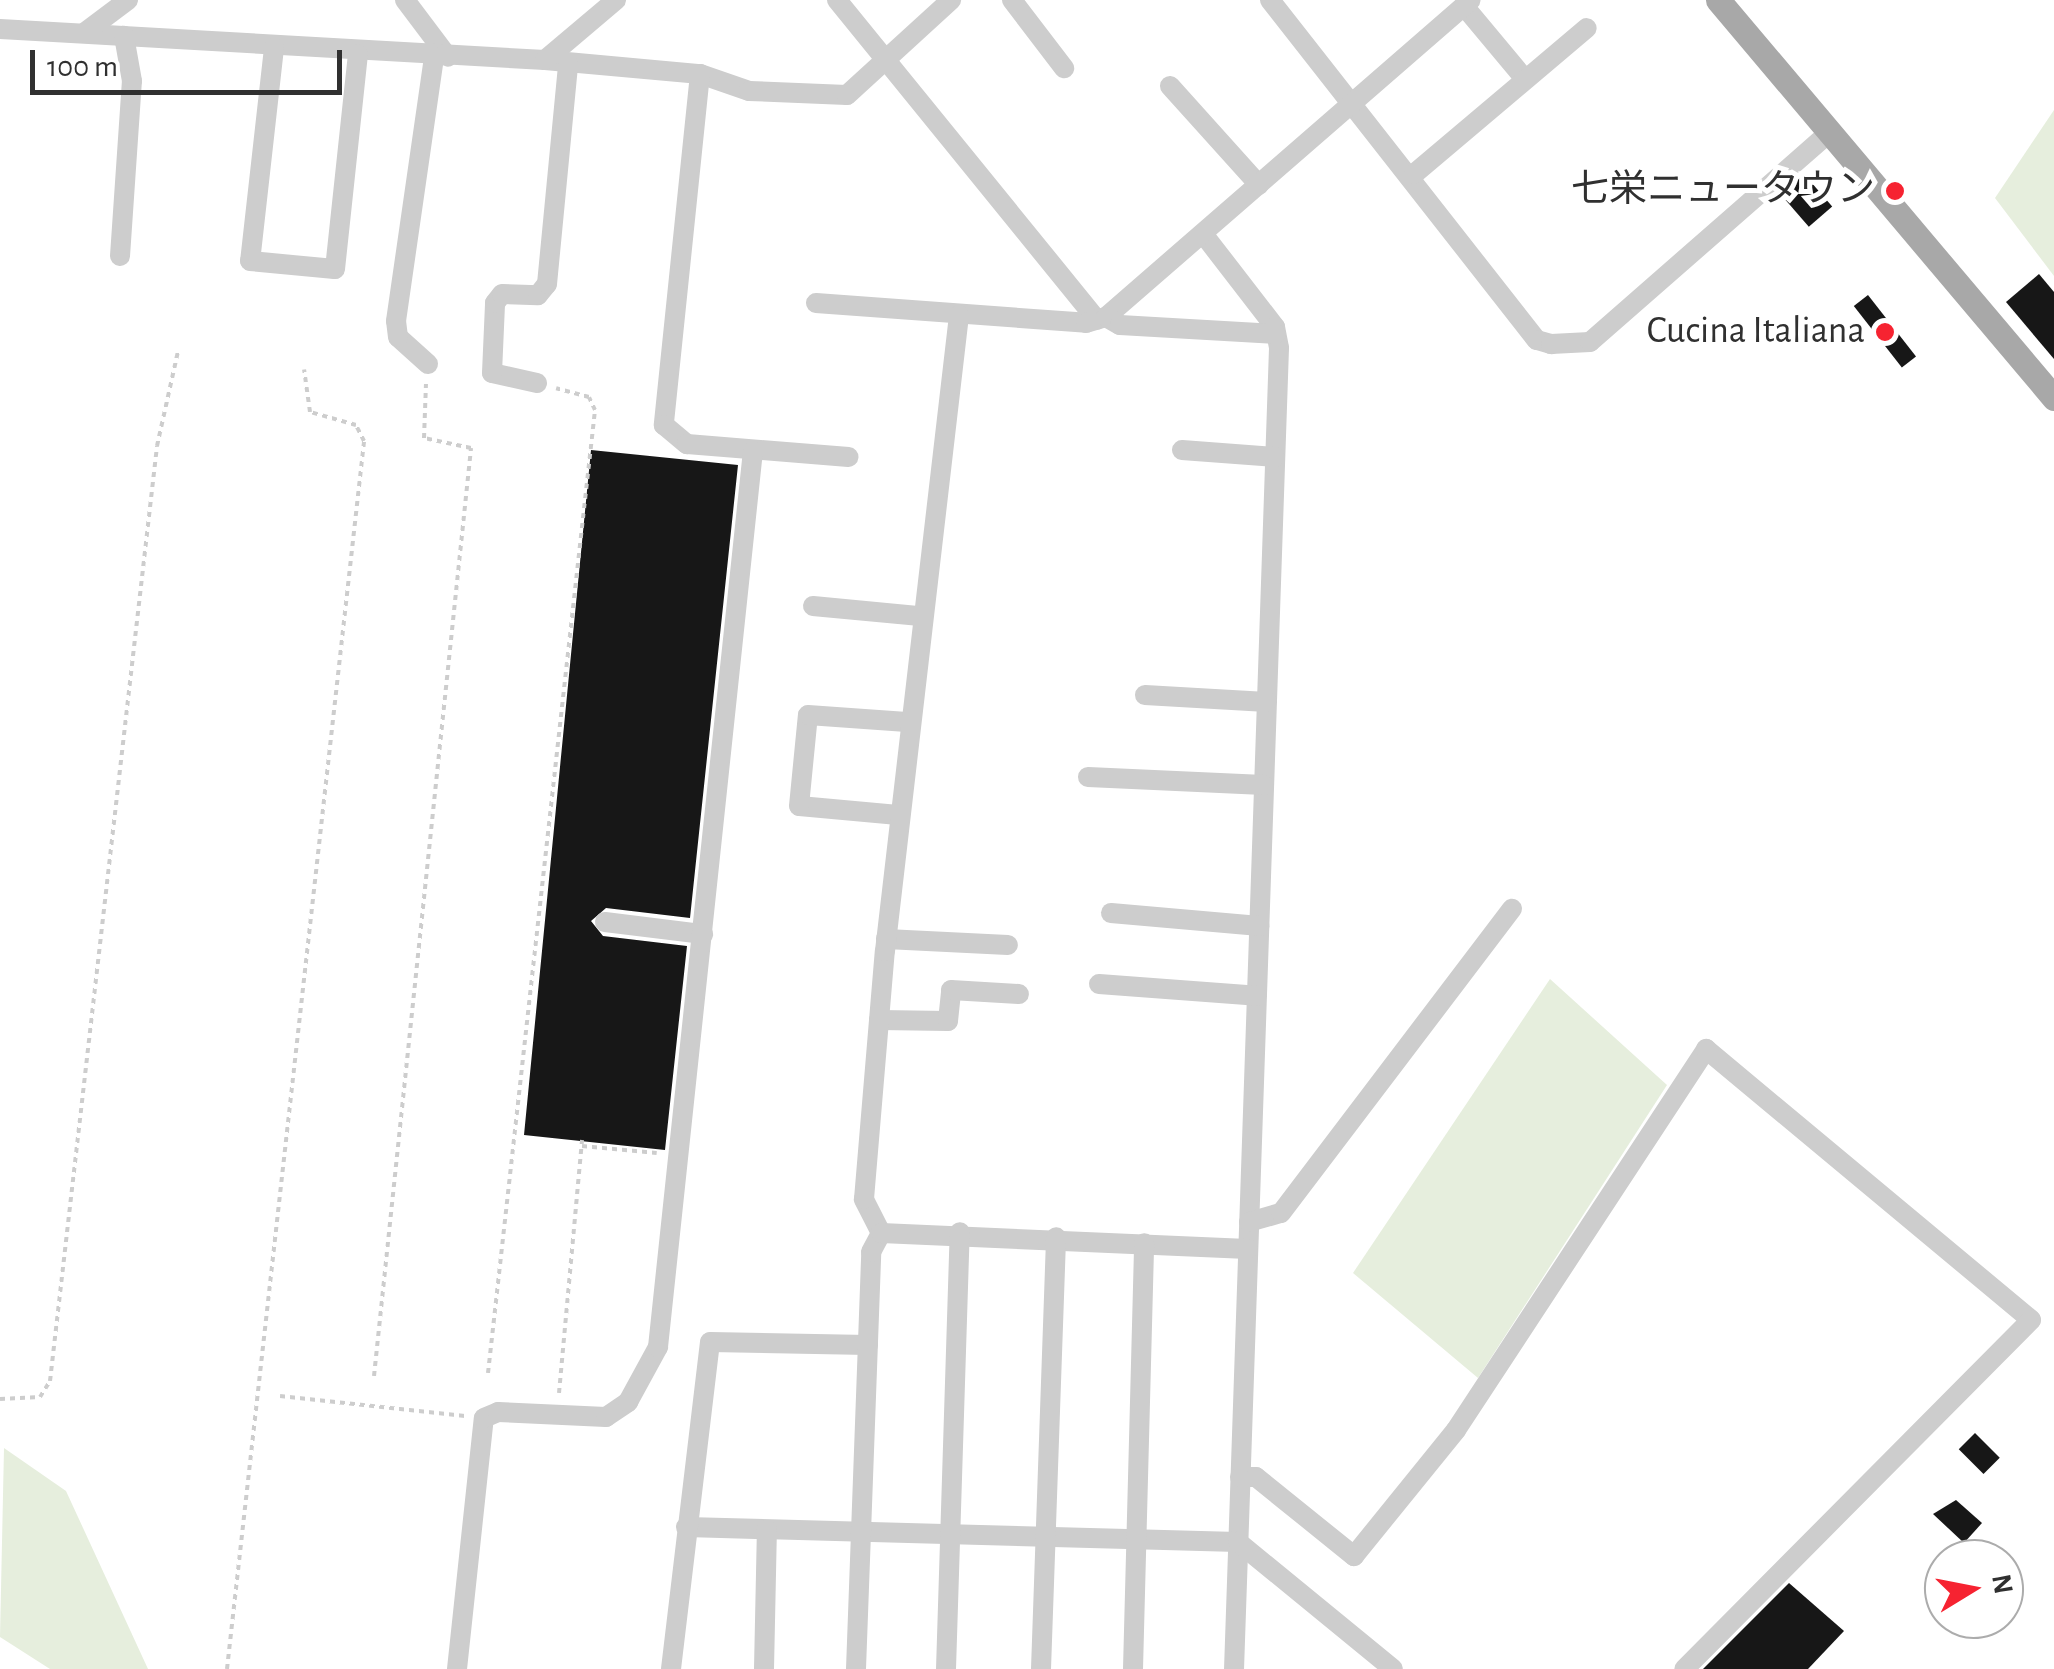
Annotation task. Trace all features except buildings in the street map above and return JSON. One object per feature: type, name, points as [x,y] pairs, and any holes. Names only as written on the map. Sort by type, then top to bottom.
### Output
[{"type":"main road","points":[[1718,0],[2054,398]]},
{"type":"street","points":[[84,34],[128,0]]},
{"type":"street","points":[[428,364],[398,338],[396,321],[441,57],[411,7],[434,0]]},
{"type":"street","points":[[546,60],[616,0]]},
{"type":"street","points":[[837,0],[1101,319]]},
{"type":"street","points":[[0,28],[358,54],[546,60],[700,74],[749,91],[848,95],[883,57],[952,0]]},
{"type":"street","points":[[1012,0],[1064,68]]},
{"type":"street","points":[[1270,0],[1414,174],[1537,340],[1578,345],[1828,134]]},
{"type":"street","points":[[1101,319],[1468,3],[1524,78]]},
{"type":"street","points":[[1414,174],[1587,28]]},
{"type":"street","points":[[120,256],[132,81],[124,36]]},
{"type":"street","points":[[274,48],[250,261],[334,269],[358,54]]},
{"type":"street","points":[[537,384],[492,374],[495,303],[502,294],[538,295],[547,284],[568,64]]},
{"type":"street","points":[[700,74],[664,425],[687,444],[848,456]]},
{"type":"street","points":[[1170,86],[1259,185]]},
{"type":"street","points":[[1204,234],[1276,334],[1234,1669]]},
{"type":"street","points":[[816,303],[958,315],[1101,319],[1120,325],[1276,334]]},
{"type":"street","points":[[880,1233],[864,1200],[879,1020],[919,609],[935,546],[958,315]]},
{"type":"street","points":[[1182,450],[1275,457]]},
{"type":"street","points":[[457,1669],[484,1418],[498,1412],[606,1418],[628,1402],[650,1368],[661,1334],[752,451]]},
{"type":"street","points":[[813,606],[919,609]]},
{"type":"street","points":[[1145,695],[1266,702]]},
{"type":"street","points":[[898,815],[799,806],[808,715],[908,722]]},
{"type":"street","points":[[1088,777],[1264,785]]},
{"type":"street","points":[[1249,1222],[1281,1213],[1512,909]]},
{"type":"street","points":[[1111,913],[1259,926]]},
{"type":"street","points":[[605,922],[703,934]]},
{"type":"street","points":[[886,939],[1008,945]]},
{"type":"street","points":[[1099,984],[1257,996]]},
{"type":"street","points":[[879,1020],[948,1021],[951,990],[1019,994]]},
{"type":"street","points":[[1240,1477],[1256,1477],[1354,1556],[1456,1430],[1706,1050],[2031,1320],[1684,1669]]},
{"type":"street","points":[[880,1233],[960,1232],[1248,1249]]},
{"type":"street","points":[[946,1669],[960,1232]]},
{"type":"street","points":[[856,1669],[871,1252],[880,1233]]},
{"type":"street","points":[[1041,1669],[1056,1237]]},
{"type":"street","points":[[1133,1669],[1144,1242]]},
{"type":"street","points":[[671,1669],[710,1342],[868,1344]]},
{"type":"street","points":[[686,1527],[950,1538],[1238,1542],[1392,1669]]},
{"type":"street","points":[[764,1669],[767,1530]]},
{"type":"path","points":[[0,1398],[40,1397],[50,1381],[156,446],[178,351]]},
{"type":"path","points":[[374,1376],[470,448],[424,438],[428,364]]},
{"type":"path","points":[[227,1669],[364,441],[356,425],[310,412],[304,369]]},
{"type":"path","points":[[488,1373],[595,410],[589,397],[537,384]]},
{"type":"path","points":[[556,1418],[582,1143],[680,1156]]},
{"type":"path","points":[[280,1396],[484,1418]]},
{"type":"green space","points":[[2054,110],[2054,276],[1995,198]]},
{"type":"green space","points":[[1550,979],[1667,1085],[1478,1378],[1353,1273]]},
{"type":"green space","points":[[4,1448],[66,1491],[148,1669],[50,1669],[0,1637]]},
{"type":"place","name":"七栄ニュータウン","points":[[1895,191]]},
{"type":"place","name":"Cucina Italiana","points":[[1885,332]]}]
